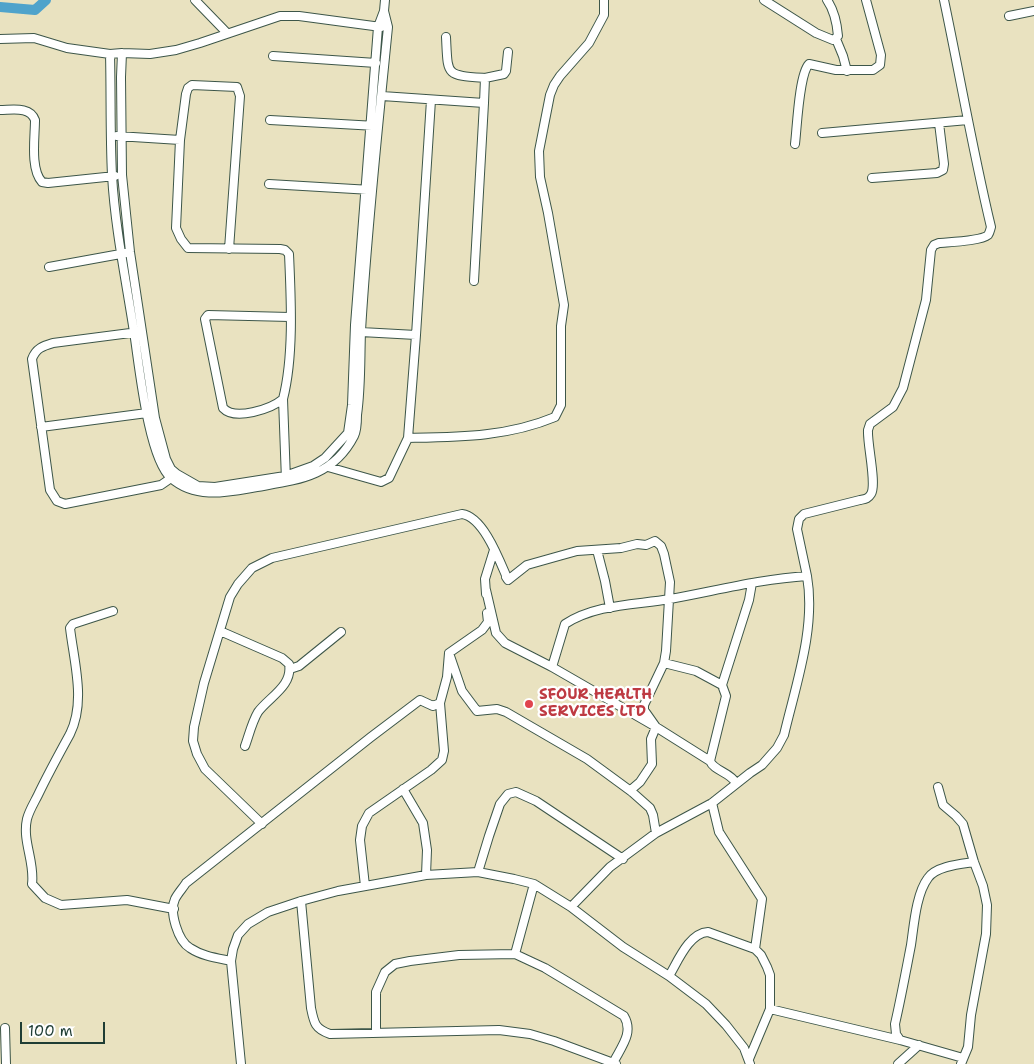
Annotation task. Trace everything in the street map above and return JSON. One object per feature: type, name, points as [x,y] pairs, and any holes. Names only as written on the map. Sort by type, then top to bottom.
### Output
[{"type":"street","points":[[194,0],[227,33]]},
{"type":"street","points":[[122,53],[122,175],[147,413],[158,457],[164,469],[174,476],[198,486],[215,487],[309,476],[328,467],[342,454],[355,433],[359,404],[361,332],[374,126],[378,27],[386,0]]},
{"type":"street","points":[[408,438],[478,436],[536,425],[555,417],[561,405],[561,326],[564,305],[540,177],[539,151],[550,95],[554,85],[589,43],[604,15],[604,0]]},
{"type":"street","points":[[764,0],[816,32],[834,40],[836,39]]},
{"type":"street","points":[[827,0],[831,5],[837,28],[838,36],[836,39],[847,71]]},
{"type":"street","points":[[795,144],[800,88],[806,67],[809,64],[847,71],[873,70],[880,65],[881,55],[866,0]]},
{"type":"street","points":[[571,907],[610,867],[656,833],[712,803],[762,765],[784,735],[805,646],[810,600],[797,529],[799,519],[804,514],[869,498],[872,493],[873,478],[868,430],[870,424],[893,407],[903,388],[926,300],[934,245],[975,239],[986,236],[990,232],[944,0]]},
{"type":"street","points":[[374,126],[382,96],[388,27],[384,11]]},
{"type":"street","points":[[1009,16],[1034,12]]},
{"type":"street","points":[[0,39],[34,38],[67,48],[110,54],[150,54],[200,44],[280,16],[299,16],[388,27]]},
{"type":"street","points":[[446,38],[448,68],[451,73],[458,76],[485,78],[504,74],[508,52]]},
{"type":"street","points":[[110,54],[112,176],[121,254],[155,418],[166,459],[174,476]]},
{"type":"street","points":[[273,56],[376,63]]},
{"type":"street","points":[[474,281],[485,78]]},
{"type":"street","points":[[229,249],[240,96],[237,87],[192,85],[188,88],[186,94],[180,140],[176,228],[181,239],[188,248],[229,249],[280,249],[285,250],[289,254],[290,370],[283,399],[286,479]]},
{"type":"street","points":[[382,96],[484,103]]},
{"type":"street","points":[[328,467],[381,482],[388,478],[408,438],[431,100]]},
{"type":"street","points":[[0,110],[28,110],[33,114],[35,120],[36,173],[42,182],[48,183],[122,175]]},
{"type":"street","points":[[270,120],[374,126]]},
{"type":"street","points":[[822,133],[968,120]]},
{"type":"street","points":[[872,178],[937,173],[943,170],[944,164],[939,123]]},
{"type":"street","points":[[112,136],[180,140]]},
{"type":"street","points":[[268,184],[369,189]]},
{"type":"street","points":[[286,479],[325,458],[348,433],[352,405],[355,325],[369,189]]},
{"type":"street","points":[[49,266],[130,252]]},
{"type":"street","points":[[283,399],[271,407],[239,414],[225,411],[205,319],[208,315],[290,317]]},
{"type":"street","points":[[138,332],[68,340],[44,346],[38,349],[32,359],[50,490],[57,501],[65,504],[161,485],[174,476]]},
{"type":"street","points":[[361,332],[416,335]]},
{"type":"street","points":[[41,427],[147,413]]},
{"type":"street","points":[[262,824],[205,769],[193,741],[194,727],[204,683],[230,598],[238,584],[252,568],[272,558],[462,514],[468,516],[486,533],[508,580]]},
{"type":"street","points":[[508,580],[526,565],[577,551],[621,548],[626,545],[646,545],[651,542],[658,542],[668,567],[670,582],[664,663],[644,705],[644,710],[656,727]]},
{"type":"street","points":[[449,653],[482,630],[488,622],[485,579],[494,550],[508,580]]},
{"type":"street","points":[[597,550],[610,608]]},
{"type":"street","points":[[552,667],[565,624],[575,618],[610,608],[669,599],[778,578],[807,576]]},
{"type":"street","points":[[722,685],[749,600],[752,583]]},
{"type":"street","points":[[486,590],[496,633],[504,643],[552,667],[656,727],[710,761],[712,765],[732,776],[736,784]]},
{"type":"street","points":[[113,611],[73,624],[70,628],[79,700],[69,735],[27,819],[26,836],[33,874],[32,884],[45,898],[61,904],[127,900],[174,908]]},
{"type":"street","points":[[220,630],[282,658],[289,664],[290,669],[284,684],[259,712],[245,746]]},
{"type":"street","points":[[290,669],[299,666],[341,632]]},
{"type":"street","points":[[365,886],[360,840],[362,826],[369,813],[431,770],[442,760],[444,751],[440,704],[447,677],[449,653]]},
{"type":"street","points":[[449,653],[462,691],[477,711],[497,709],[506,712],[587,759],[632,792],[650,808],[654,815],[656,833]]},
{"type":"street","points":[[664,663],[696,671],[722,685],[725,689],[726,696],[710,761]]},
{"type":"street","points":[[231,961],[202,954],[188,948],[179,936],[174,916],[174,900],[186,883],[420,700],[433,706],[440,704]]},
{"type":"street","points":[[632,792],[636,783],[640,782],[652,764],[651,740],[656,727]]},
{"type":"street","points":[[770,1009],[919,1045],[962,1061],[968,1047],[972,1008],[986,934],[988,912],[983,886],[963,824],[943,805],[938,787]]},
{"type":"street","points":[[403,788],[423,823],[427,850],[426,875]]},
{"type":"street","points":[[478,872],[488,836],[500,804],[508,794],[516,792],[536,801],[623,859]]},
{"type":"street","points":[[712,803],[719,832],[762,899],[755,949]]},
{"type":"street","points":[[900,1040],[896,1034],[895,1024],[911,944],[916,907],[924,885],[928,878],[948,866],[974,862]]},
{"type":"street","points":[[242,1064],[231,961],[238,935],[248,924],[268,912],[300,901],[365,886],[426,875],[478,872],[534,884],[571,907],[623,947],[669,976],[706,1004],[744,1048],[749,1061]]},
{"type":"street","points":[[515,954],[534,884]]},
{"type":"street","points":[[300,901],[314,1022],[320,1030],[330,1034],[376,1033],[499,1030],[530,1034],[614,1063],[629,1032],[628,1023],[624,1016],[545,968],[515,954],[459,955],[395,964],[385,972],[376,992],[376,1033]]},
{"type":"street","points":[[669,976],[686,947],[699,933],[708,932],[755,949],[761,955],[770,975],[770,1009],[749,1061]]},
{"type":"street","points":[[5,1028],[6,1064]]},
{"type":"street","points":[[898,1064],[919,1045]]},
{"type":"waterway","points":[[0,7],[35,10],[46,0]]},
{"type":"place","name":"SFOUR HEALTH SERVICES LTD","points":[[529,704]]}]
